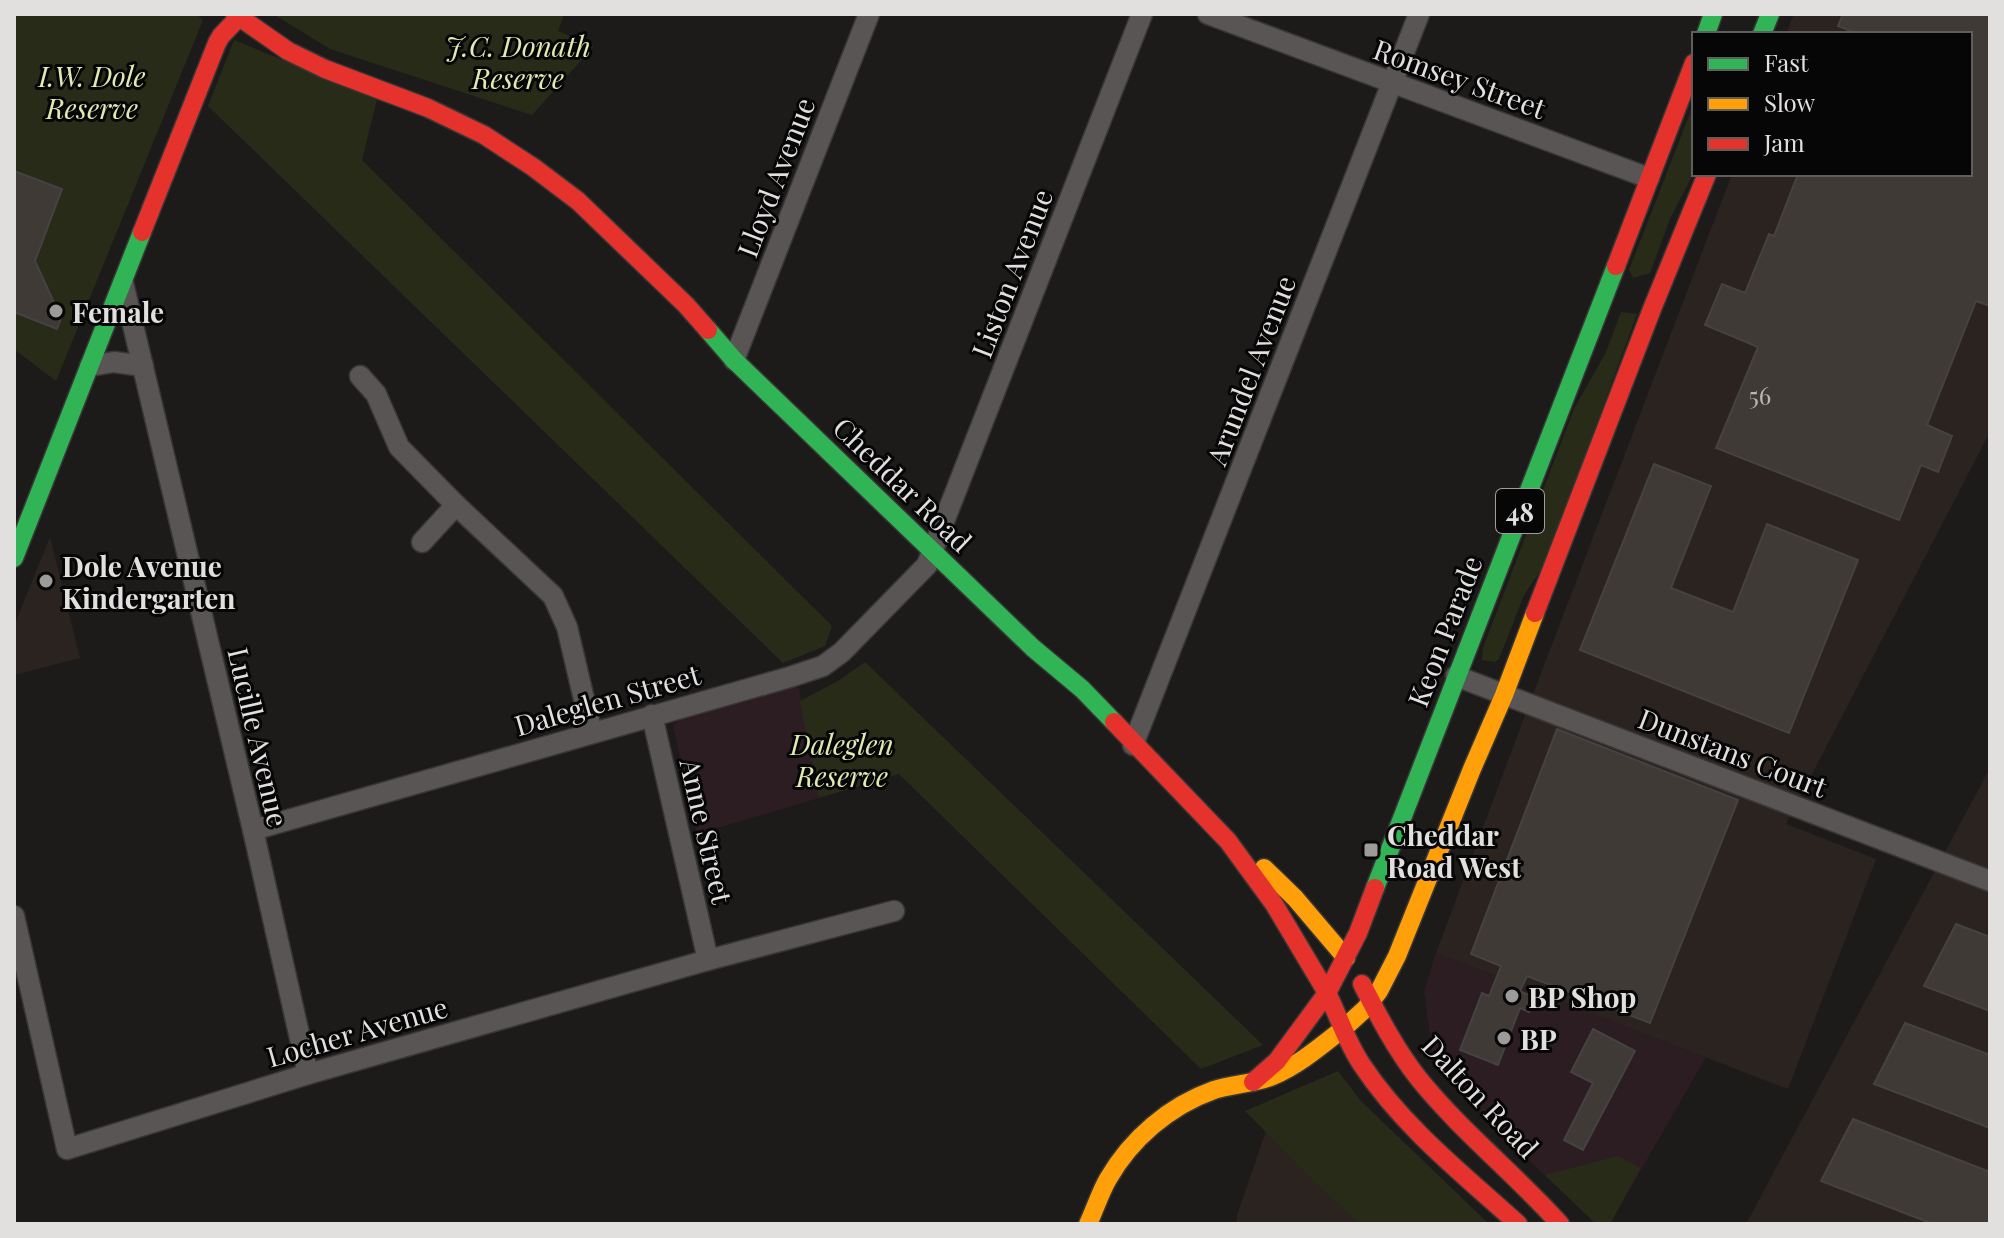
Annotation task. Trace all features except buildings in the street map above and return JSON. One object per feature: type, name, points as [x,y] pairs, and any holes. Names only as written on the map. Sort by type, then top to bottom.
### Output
[{"type":"main road","name":"Cheddar Road","points":[[237,16],[288,51],[325,69],[428,108],[484,135],[578,201],[686,305],[734,360],[1033,648],[1072,699],[1096,721],[1133,745],[1228,841],[1274,904],[1327,993]]},
{"type":"main road","points":[[14,558],[217,43],[237,16]]},
{"type":"main road","name":"Keon Parade","points":[[1253,1082],[1277,1061],[1327,993],[1363,919],[1456,676],[1611,294],[1649,178],[1692,68]]},
{"type":"main road","name":"48","points":[[1371,1002],[1393,965],[1504,695],[1646,307],[1706,176]]},
{"type":"main road","name":"Cheddar Road","points":[[1228,841],[1259,864],[1295,898],[1346,958]]},
{"type":"main road","name":"Dalton Road","points":[[1346,958],[1417,1077],[1560,1224]]},
{"type":"main road","points":[[1327,993],[1362,1064],[1385,1095],[1518,1224]]},
{"type":"main road","points":[[1088,1224],[1115,1167],[1153,1124],[1190,1100],[1223,1087],[1273,1076],[1344,1028],[1371,1002]]},
{"type":"street","name":"Lloyd Avenue","points":[[734,360],[868,14]]},
{"type":"street","name":"Liston Avenue","points":[[932,552],[1142,14]]},
{"type":"street","name":"Romsey Street","points":[[1208,14],[1649,178]]},
{"type":"street","name":"Arundel Avenue","points":[[1133,745],[1419,14]]},
{"type":"street","name":"Lucille Avenue","points":[[123,283],[308,1074]]},
{"type":"street","points":[[90,366],[114,362],[143,366]]},
{"type":"street","points":[[360,376],[376,394],[399,447],[553,596],[567,627],[592,733]]},
{"type":"street","points":[[422,542],[456,505]]},
{"type":"street","name":"Daleglen Street","points":[[253,830],[823,666],[842,652],[927,565],[932,552]]},
{"type":"street","name":"Dunstans Court","points":[[1456,676],[1990,881]]},
{"type":"street","name":"Anne Street","points":[[652,715],[708,960]]},
{"type":"street","name":"Locher Avenue","points":[[14,916],[67,1149],[308,1074],[708,960],[894,911]]},
{"type":"shaded area","points":[[1794,14],[1990,14],[1990,432],[1786,824],[1876,859],[1788,1089],[1436,953],[1731,176],[1972,176],[1972,32],[1787,32]]},
{"type":"shaded area","name":"Dole Avenue Kindergarten","points":[[50,537],[80,658],[14,675],[14,626]]},
{"type":"shaded area","points":[[785,688],[799,688],[819,798],[697,834],[673,726],[686,715]]},
{"type":"shaded area","points":[[1990,768],[1990,1224],[1746,1224]]},
{"type":"shaded area","points":[[1436,953],[1706,1057],[1610,1224],[1596,1224],[1434,1065],[1424,991]]},
{"type":"shaded area","points":[[1266,1131],[1361,1224],[1237,1224],[1237,1215]]},
{"type":"green space","name":"I.W. Dole Reserve","points":[[14,14],[196,14],[203,20],[56,381],[14,349]]},
{"type":"green space","name":"J.C. Donath Reserve","points":[[273,14],[564,14],[558,31],[594,46],[532,115],[330,49]]},
{"type":"green space","points":[[234,40],[377,99],[362,160],[832,626],[825,646],[783,663],[208,106]]},
{"type":"green space","points":[[1692,108],[1692,176],[1670,219],[1650,273],[1633,278],[1629,270]]},
{"type":"green space","points":[[1621,312],[1637,314],[1545,564],[1524,595],[1499,659],[1495,662],[1482,660],[1483,648],[1574,409],[1606,352]]},
{"type":"green space","name":"Daleglen Reserve","points":[[865,662],[1263,1045],[1201,1069],[899,774],[819,798],[800,701],[838,681]]},
{"type":"green space","points":[[1338,1071],[1361,1101],[1489,1224],[1360,1224],[1245,1111]]},
{"type":"green space","points":[[1618,1156],[1640,1168],[1610,1224],[1596,1224],[1545,1175]]},
{"type":"traffic: fast","points":[[1707,32],[1713,14]]},
{"type":"traffic: fast","points":[[1763,32],[1770,14]]},
{"type":"traffic: fast","points":[[14,558],[142,232]]},
{"type":"traffic: fast","points":[[1375,888],[1616,266]]},
{"type":"traffic: fast","points":[[708,330],[734,360],[1114,722]]},
{"type":"traffic: slow","points":[[1344,1028],[1379,991],[1397,956],[1535,613]]},
{"type":"traffic: slow","points":[[1264,868],[1295,898],[1346,958]]},
{"type":"traffic: slow","points":[[1088,1224],[1117,1164],[1140,1137],[1167,1115],[1214,1090],[1273,1076],[1310,1054],[1344,1028]]},
{"type":"traffic: jam","points":[[235,14],[288,51],[325,69],[428,108],[484,135],[533,167],[578,201],[708,330]]},
{"type":"traffic: jam","points":[[142,232],[217,43],[239,17]]},
{"type":"traffic: jam","points":[[1616,266],[1692,68]]},
{"type":"traffic: jam","points":[[1535,613],[1706,176]]},
{"type":"traffic: jam","points":[[1114,722],[1228,841],[1274,904],[1327,993],[1277,1061],[1253,1082]]},
{"type":"traffic: jam","points":[[1375,888],[1358,933],[1327,993],[1352,1048],[1378,1088],[1415,1130],[1518,1224]]},
{"type":"traffic: jam","points":[[1362,984],[1395,1045],[1419,1079],[1452,1117],[1560,1224]]},
{"type":"place","name":"Female","points":[[56,311]]},
{"type":"place","name":"Dole Avenue Kindergarten","points":[[46,581]]},
{"type":"place","name":"Cheddar Road West","points":[[1371,850]]},
{"type":"place","name":"BP Shop","points":[[1512,996]]},
{"type":"place","name":"BP","points":[[1504,1038]]}]
